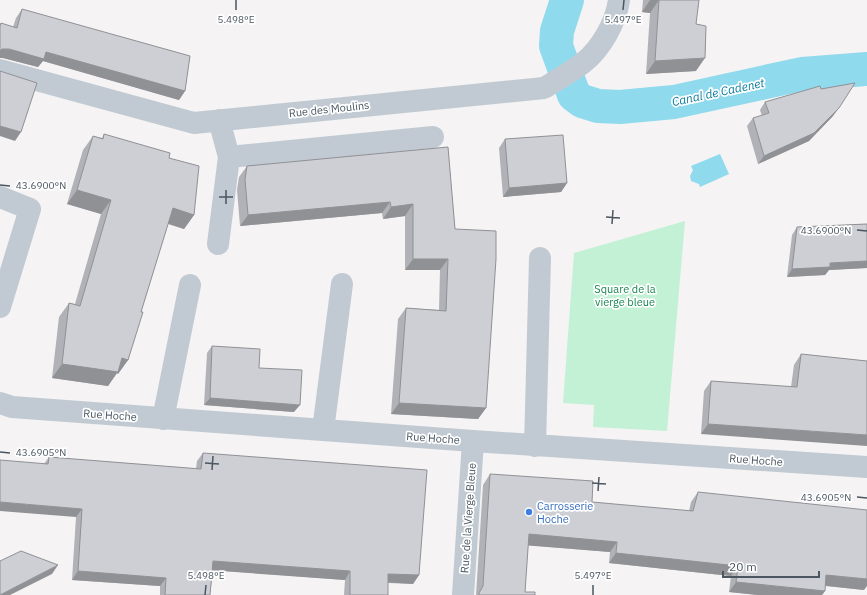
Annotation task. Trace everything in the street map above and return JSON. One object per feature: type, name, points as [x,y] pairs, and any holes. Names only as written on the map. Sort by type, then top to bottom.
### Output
[{"type":"street","name":"Rue des Moulins","points":[[0,70],[194,123],[544,88],[584,62],[602,42],[617,14],[619,0]]},
{"type":"street","points":[[218,120],[229,157],[218,244]]},
{"type":"street","points":[[229,157],[433,137]]},
{"type":"street","points":[[0,198],[30,209],[0,307]]},
{"type":"street","points":[[535,446],[540,258]]},
{"type":"street","points":[[323,430],[342,284]]},
{"type":"street","points":[[163,419],[190,285]]},
{"type":"street","name":"Rue Hoche","points":[[0,403],[12,408],[535,446],[867,467]]},
{"type":"street","name":"Rue de la Vierge Bleue","points":[[463,595],[473,441]]},
{"type":"green space","name":"Square de la vierge bleue","points":[[685,221],[667,431],[593,427],[594,405],[563,403],[574,253]]},
{"type":"water","points":[[720,154],[729,174],[700,187],[699,184],[691,181],[690,176],[693,170],[691,166]]},
{"type":"building","points":[[659,0],[699,0],[696,24],[706,26],[705,58],[655,61]]},
{"type":"building","points":[[22,9],[190,56],[185,91],[46,52],[44,59],[9,49],[2,49],[0,51],[1,23],[17,28]]},
{"type":"building","points":[[0,71],[37,83],[21,132],[0,126]]},
{"type":"building","points":[[855,83],[839,108],[814,133],[764,156],[753,118],[769,113],[765,102],[820,86],[821,89]]},
{"type":"building","points":[[104,134],[170,153],[169,158],[199,166],[194,215],[173,208],[128,360],[122,358],[118,372],[62,364],[69,303],[80,306],[111,200],[77,190],[93,136],[103,139]]},
{"type":"building","points":[[563,135],[567,183],[509,188],[505,139]]},
{"type":"building","points":[[448,147],[455,229],[496,231],[496,259],[486,408],[399,403],[406,308],[446,311],[448,259],[413,259],[413,204],[391,207],[390,202],[248,215],[245,179],[247,166]]},
{"type":"building","points":[[867,224],[867,261],[830,263],[830,267],[792,269],[797,227]]},
{"type":"building","points":[[212,346],[260,349],[259,368],[302,370],[300,405],[210,398]]},
{"type":"building","points":[[801,354],[867,361],[867,435],[708,424],[711,381],[797,387]]},
{"type":"building","points":[[203,453],[427,470],[419,575],[388,574],[388,595],[350,595],[350,571],[213,561],[210,595],[165,595],[166,578],[78,571],[82,509],[0,502],[0,460],[48,464],[49,457],[201,469]]},
{"type":"building","points":[[490,474],[593,481],[592,502],[693,511],[698,492],[867,510],[867,579],[826,575],[825,591],[736,582],[738,566],[616,553],[617,542],[529,534],[525,592],[535,592],[535,595],[479,595],[483,586]]},
{"type":"building","points":[[21,551],[58,565],[0,595],[0,561]]},
{"type":"waterway","name":"Canal de Cadenet","points":[[567,0],[557,31],[556,46],[574,95],[582,101],[598,106],[620,107],[674,102],[802,74],[867,69]]},
{"type":"place","name":"Carrosserie Hoche","points":[[529,512]]}]
